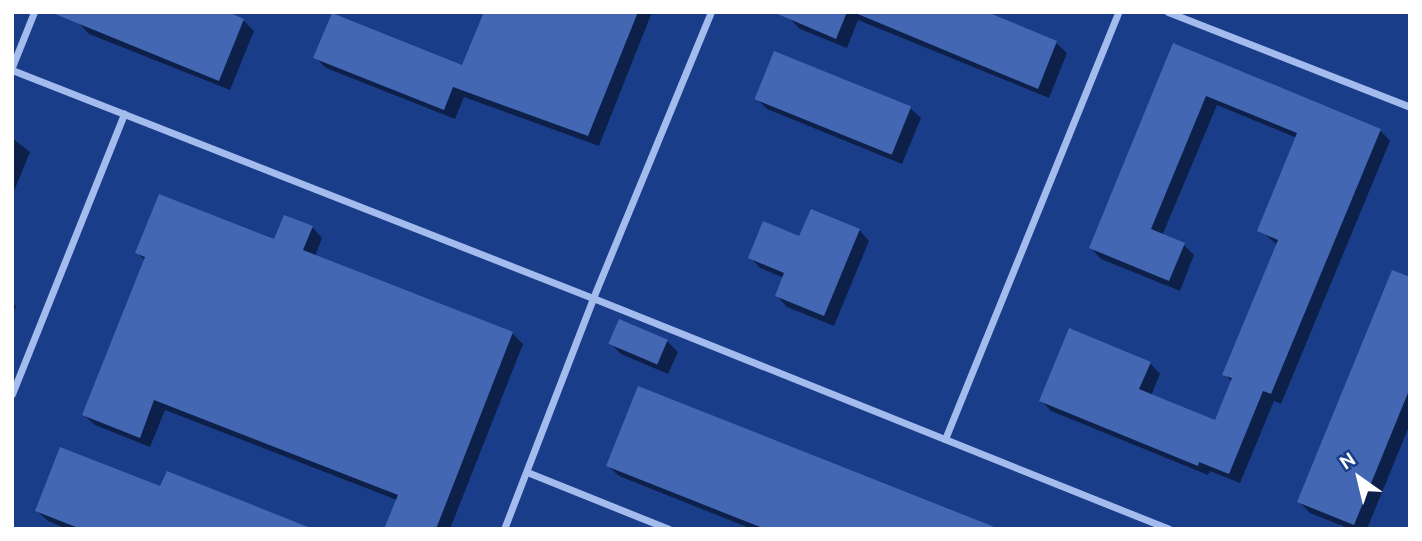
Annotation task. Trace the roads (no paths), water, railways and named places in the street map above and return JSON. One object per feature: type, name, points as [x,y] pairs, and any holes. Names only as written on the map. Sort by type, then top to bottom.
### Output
[{"type":"street","points":[[34,12],[12,68],[1169,529]]},
{"type":"street","points":[[504,529],[593,298],[710,12]]},
{"type":"street","points":[[945,439],[1118,12]]},
{"type":"street","points":[[1167,12],[1410,107]]},
{"type":"street","points":[[12,394],[124,114]]},
{"type":"street","points":[[527,472],[669,529]]}]
